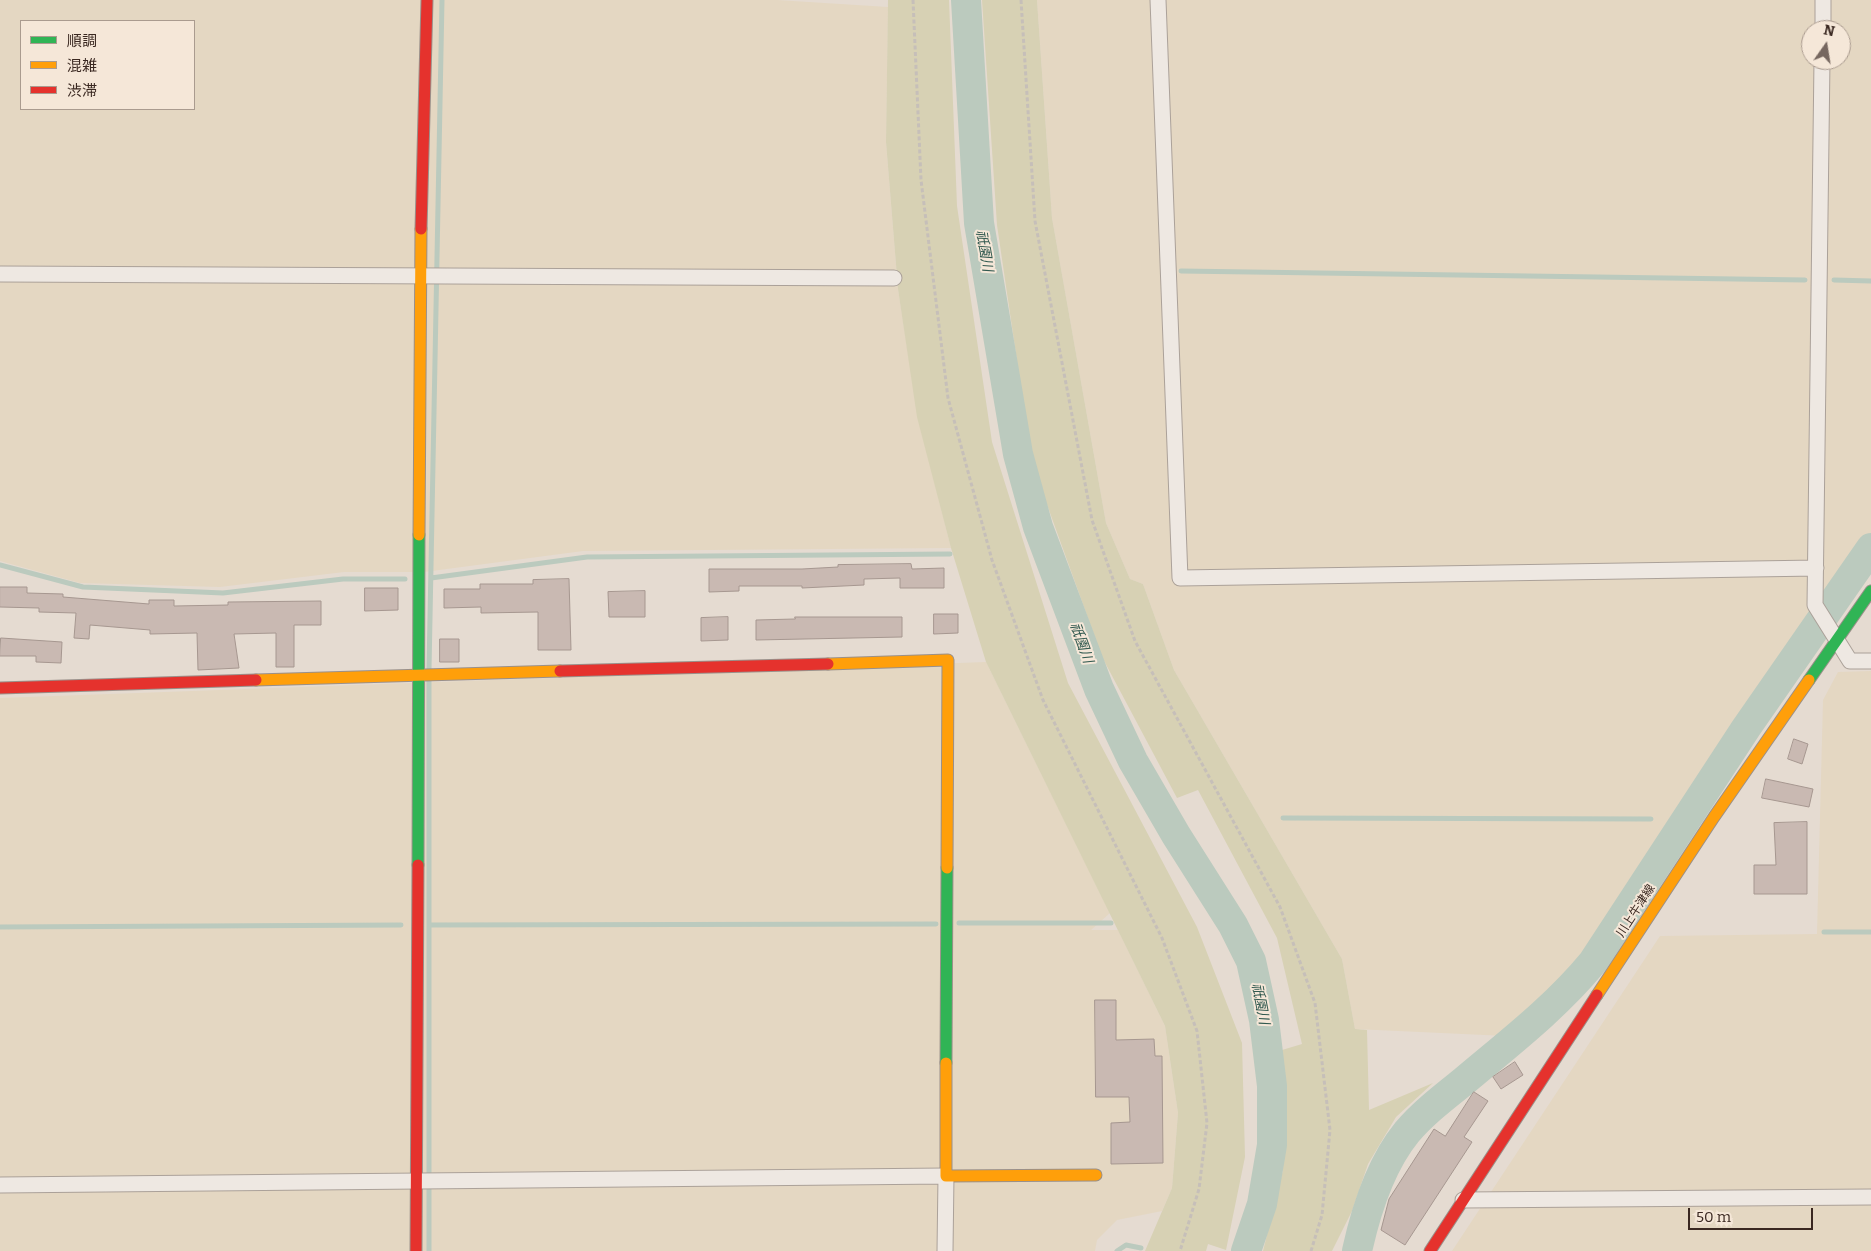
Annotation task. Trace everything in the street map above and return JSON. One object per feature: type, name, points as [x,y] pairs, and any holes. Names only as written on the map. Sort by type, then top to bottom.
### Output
[{"type":"street","points":[[416,1251],[420,276],[427,0]]},
{"type":"street","points":[[1158,0],[1180,578],[1816,568]]},
{"type":"street","points":[[1823,0],[1823,20]]},
{"type":"street","points":[[1822,70],[1815,605],[1850,661],[1871,661]]},
{"type":"street","points":[[0,274],[894,278]]},
{"type":"street","name":"川上牛津線","points":[[1430,1251],[1714,817],[1871,591]]},
{"type":"street","points":[[0,688],[948,660],[945,1251]]},
{"type":"street","points":[[0,1185],[1096,1175]]},
{"type":"street","points":[[1463,1200],[1871,1197]]},
{"type":"path","points":[[913,0],[921,180],[948,398],[990,550],[1043,700],[1162,938],[1197,1031],[1207,1122],[1199,1189],[1180,1251]]},
{"type":"path","points":[[1021,0],[1035,221],[1092,520],[1135,641],[1280,908],[1315,1003],[1330,1130],[1322,1214],[1311,1251]]},
{"type":"shaded area","points":[[0,0],[777,0],[888,7],[886,142],[898,289],[918,417],[951,548],[583,551],[424,572],[344,572],[220,587],[80,583],[0,561]]},
{"type":"shaded area","points":[[888,0],[949,0],[957,206],[992,442],[1068,683],[1197,927],[1242,1043],[1245,1157],[1226,1250],[1208,1244],[1206,1251],[1145,1251],[1172,1188],[1178,1113],[1165,1026],[986,662],[951,548],[917,417],[898,289],[886,142]]},
{"type":"shaded area","points":[[982,0],[1037,0],[1052,218],[1106,523],[1130,579],[1143,584],[1174,670],[1342,959],[1355,1029],[1367,1030],[1369,1110],[1433,1083],[1396,1117],[1368,1164],[1352,1211],[1332,1251],[1263,1251],[1283,1170],[1282,1050],[1302,1044],[1277,938],[1198,790],[1177,798],[1102,657],[1032,463],[997,225]]},
{"type":"shaded area","points":[[1037,0],[1871,0],[1871,537],[1843,571],[1585,961],[1506,1036],[1355,1029],[1342,959],[1174,670],[1143,584],[1130,579],[1106,523],[1052,218]]},
{"type":"shaded area","points":[[986,662],[1110,913],[1091,930],[1118,930],[1165,1026],[1178,1113],[1172,1188],[1162,1211],[1117,1220],[1097,1240],[1095,1251],[0,1251],[0,698]]},
{"type":"shaded area","points":[[1871,671],[1871,1251],[1452,1251],[1660,936],[1817,934],[1823,700],[1838,672]]},
{"type":"building","points":[[911,564],[912,569],[944,568],[944,588],[900,588],[900,578],[864,579],[864,585],[802,588],[802,586],[739,586],[739,591],[709,592],[709,569],[802,569],[838,567],[838,565]]},
{"type":"building","points":[[569,579],[571,650],[538,650],[538,612],[481,613],[481,607],[444,608],[444,589],[480,589],[480,584],[533,584],[533,580]]},
{"type":"building","points":[[0,587],[27,587],[27,593],[63,594],[63,597],[149,604],[149,600],[174,600],[174,606],[228,605],[228,602],[321,601],[321,625],[294,625],[294,667],[276,667],[276,633],[234,634],[239,668],[198,670],[197,633],[150,634],[150,630],[90,625],[89,639],[74,638],[76,613],[39,612],[39,608],[0,607]]},
{"type":"building","points":[[365,588],[398,588],[398,610],[365,611]]},
{"type":"building","points":[[645,591],[645,617],[609,617],[608,592]]},
{"type":"building","points":[[934,614],[958,614],[958,633],[934,634]]},
{"type":"building","points":[[728,617],[728,640],[701,641],[701,618]]},
{"type":"building","points":[[795,617],[902,617],[902,637],[756,640],[756,620],[795,619]]},
{"type":"building","points":[[1,638],[62,642],[61,663],[36,662],[36,656],[0,656]]},
{"type":"building","points":[[440,639],[459,639],[459,662],[440,662]]},
{"type":"building","points":[[1794,739],[1808,744],[1802,764],[1788,759]]},
{"type":"building","points":[[1766,779],[1813,789],[1809,807],[1762,798]]},
{"type":"building","points":[[1807,822],[1807,894],[1754,894],[1754,865],[1776,865],[1774,823]]},
{"type":"building","points":[[1095,1000],[1116,1000],[1116,1040],[1154,1039],[1155,1056],[1162,1056],[1163,1163],[1111,1164],[1111,1123],[1130,1122],[1129,1097],[1096,1097]]},
{"type":"building","points":[[1515,1062],[1523,1075],[1501,1089],[1493,1077]]},
{"type":"building","points":[[1474,1092],[1488,1101],[1464,1137],[1472,1142],[1405,1245],[1381,1230],[1389,1199],[1434,1129],[1445,1136]]},
{"type":"waterway","points":[[429,669],[442,0]]},
{"type":"waterway","name":"祇園川","points":[[966,0],[979,223],[1018,454],[1038,527],[1099,689],[1133,761],[1176,835],[1233,925],[1251,961],[1264,1020],[1272,1086],[1272,1145],[1262,1204],[1246,1251]]},
{"type":"waterway","points":[[1181,271],[1805,280]]},
{"type":"waterway","points":[[1834,280],[1871,281]]},
{"type":"waterway","points":[[1357,1251],[1375,1188],[1397,1145],[1413,1125],[1531,1024],[1563,995],[1593,962],[1746,728],[1871,548]]},
{"type":"waterway","points":[[431,578],[587,557],[950,554]]},
{"type":"waterway","points":[[0,565],[83,587],[223,593],[343,579],[405,579]]},
{"type":"waterway","points":[[429,680],[429,1251]]},
{"type":"waterway","points":[[1283,818],[1651,819]]},
{"type":"waterway","points":[[959,923],[1111,923]]},
{"type":"waterway","points":[[429,925],[936,924]]},
{"type":"waterway","points":[[0,927],[401,925]]},
{"type":"waterway","points":[[1824,932],[1871,932]]},
{"type":"waterway","points":[[1117,1251],[1126,1245],[1141,1248]]},
{"type":"traffic: fast","points":[[418,865],[419,535]]},
{"type":"traffic: fast","points":[[1809,680],[1871,591]]},
{"type":"traffic: fast","points":[[946,1063],[947,868]]},
{"type":"traffic: slow","points":[[419,535],[421,229]]},
{"type":"traffic: slow","points":[[828,664],[948,660],[947,868]]},
{"type":"traffic: slow","points":[[256,680],[560,671]]},
{"type":"traffic: slow","points":[[1597,995],[1714,817],[1809,680]]},
{"type":"traffic: slow","points":[[946,1063],[946,1176],[1096,1175]]},
{"type":"traffic: jam","points":[[421,229],[427,0]]},
{"type":"traffic: jam","points":[[560,671],[828,664]]},
{"type":"traffic: jam","points":[[0,688],[256,680]]},
{"type":"traffic: jam","points":[[416,1251],[418,865]]},
{"type":"traffic: jam","points":[[1430,1251],[1597,995]]}]
